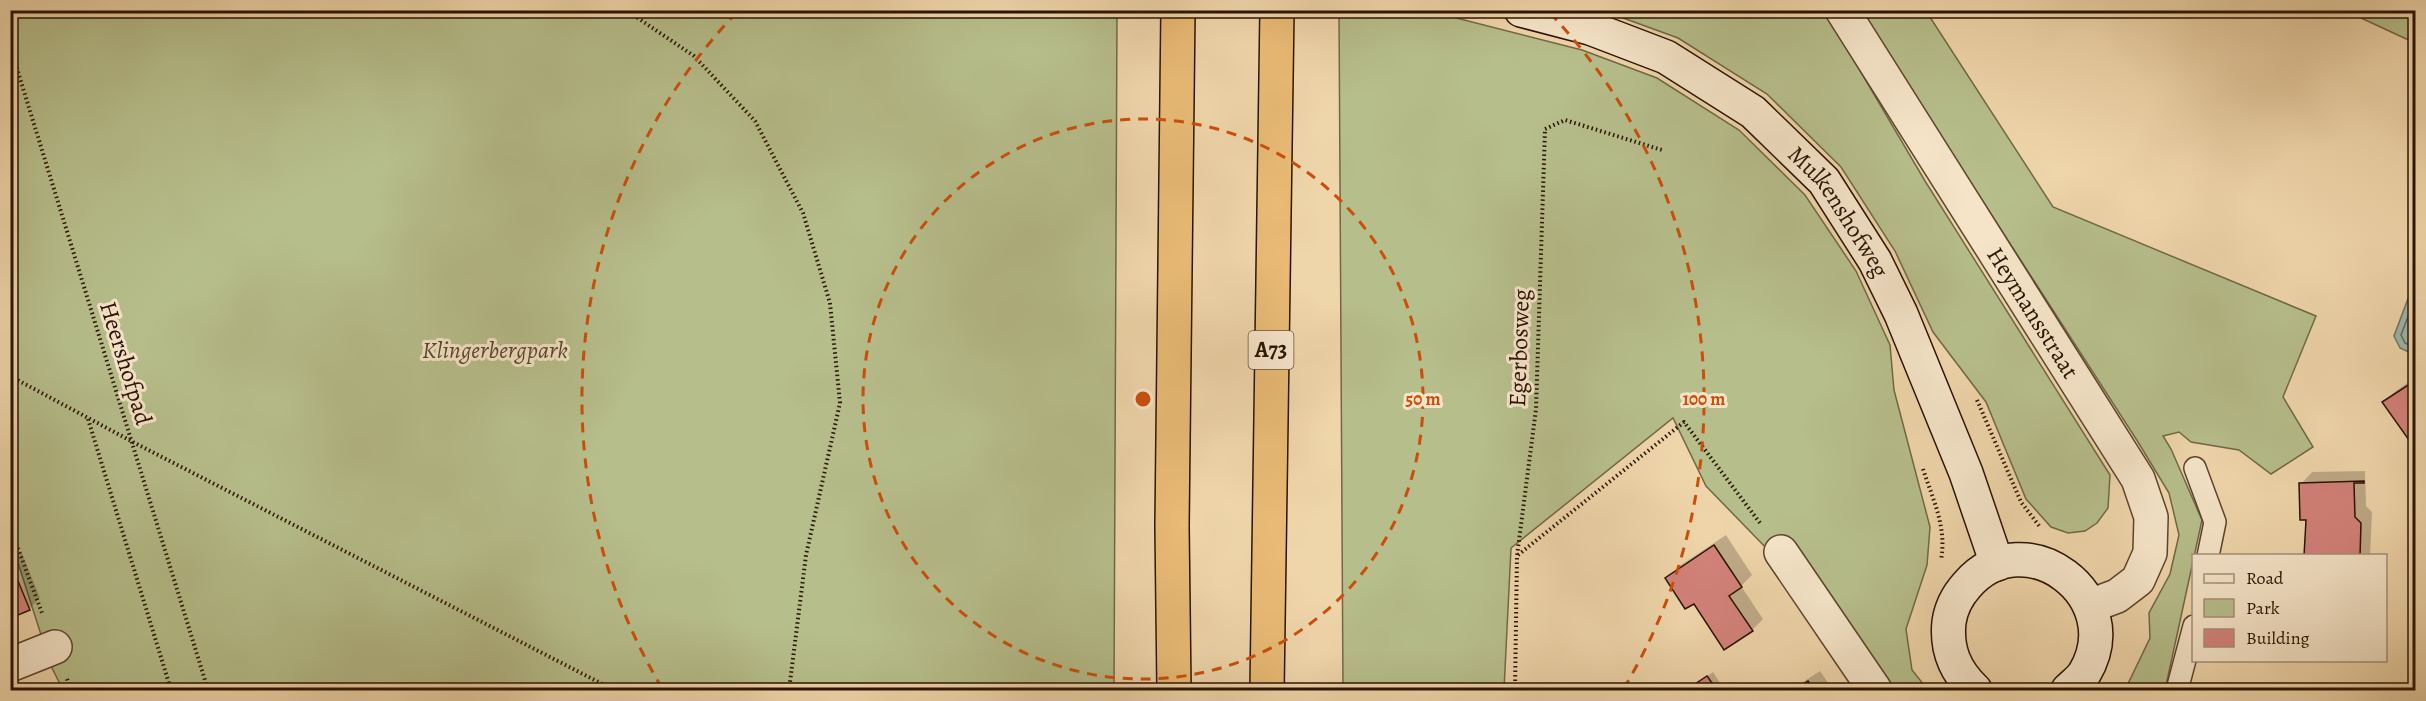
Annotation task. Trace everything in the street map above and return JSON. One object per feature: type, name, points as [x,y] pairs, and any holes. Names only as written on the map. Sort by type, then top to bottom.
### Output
[{"type":"highway","points":[[1174,690],[1172,526],[1178,10]]},
{"type":"highway","name":"A73","points":[[1267,690],[1277,10]]},
{"type":"street","name":"Mulkenshofweg","points":[[1521,10],[1590,28],[1666,57],[1753,112],[1824,181],[1875,261],[1901,314],[1966,473],[1997,564]]},
{"type":"street","name":"Heymansstraat","points":[[1842,10],[2139,479],[2151,517],[2150,553],[2138,580],[2116,596],[2090,606]]},
{"type":"street","points":[[1781,552],[1875,690]]},
{"type":"street","points":[[1976,690],[1964,680],[1952,660],[1947,638],[1950,615],[1959,594],[1975,576],[1997,564],[2017,560],[2040,562],[2061,571],[2079,587],[2090,606],[2096,630],[2093,653],[2084,675],[2068,690]]},
{"type":"street","points":[[10,665],[55,647]]},
{"type":"lane","points":[[2195,468],[2215,522],[2208,554]]},
{"type":"lane","points":[[2177,690],[2192,630]]},
{"type":"path","points":[[626,10],[694,56],[755,121],[803,213],[830,303],[840,403],[806,555],[789,690]]},
{"type":"path","name":"Heershofpad","points":[[10,46],[208,690]]},
{"type":"path","name":"Egerbosweg","points":[[1515,690],[1517,556],[1536,409],[1545,129],[1565,120],[1662,150]]},
{"type":"path","points":[[10,376],[131,441],[614,690]]},
{"type":"path","points":[[88,418],[171,690]]},
{"type":"path","points":[[1517,556],[1684,422],[1781,552]]},
{"type":"path","points":[[10,527],[71,690]]},
{"type":"green space","name":"Klingerbergpark","points":[[10,11],[1117,11],[1114,690],[63,690],[51,666],[11,541]]},
{"type":"green space","points":[[1339,11],[1429,11],[1582,50],[1657,78],[1739,130],[1805,195],[1856,271],[1890,345],[1894,390],[1930,527],[1927,565],[1906,629],[1912,670],[1928,690],[1890,690],[1771,553],[1706,486],[1673,418],[1511,548],[1504,690],[1343,690]]},
{"type":"green space","points":[[1604,11],[1825,11],[1925,181],[2110,475],[2108,508],[2097,523],[2085,531],[2068,533],[2051,527],[2026,499],[1986,402],[1933,332],[1895,251],[1841,167],[1767,94],[1678,38]]},
{"type":"green space","points":[[1860,11],[1926,11],[2053,207],[2316,316],[2283,397],[2313,447],[2271,474],[2239,450],[2191,442],[2179,432],[2163,436],[2202,520],[2195,554],[2192,554],[2192,566],[2165,690],[2125,690],[2150,638],[2149,613],[2170,574],[2179,535],[2169,493]]},
{"type":"green space","points":[[2346,11],[2399,11],[2415,18],[2415,43]]},
{"type":"water","points":[[2415,280],[2416,355],[2400,348],[2394,336]]},
{"type":"building","points":[[2416,380],[2416,450],[2382,402]]},
{"type":"building","points":[[2364,481],[2364,483],[2354,483],[2355,517],[2361,523],[2360,554],[2304,554],[2306,520],[2300,520],[2299,483]]},
{"type":"building","points":[[1714,545],[1742,587],[1729,596],[1753,631],[1724,650],[1694,604],[1685,609],[1665,578]]},
{"type":"building","points":[[11,564],[30,610],[13,617],[15,620],[10,622]]},
{"type":"building","points":[[1707,676],[1717,690],[1686,690]]},
{"type":"building","points":[[1808,681],[1814,690],[1794,690]]}]
